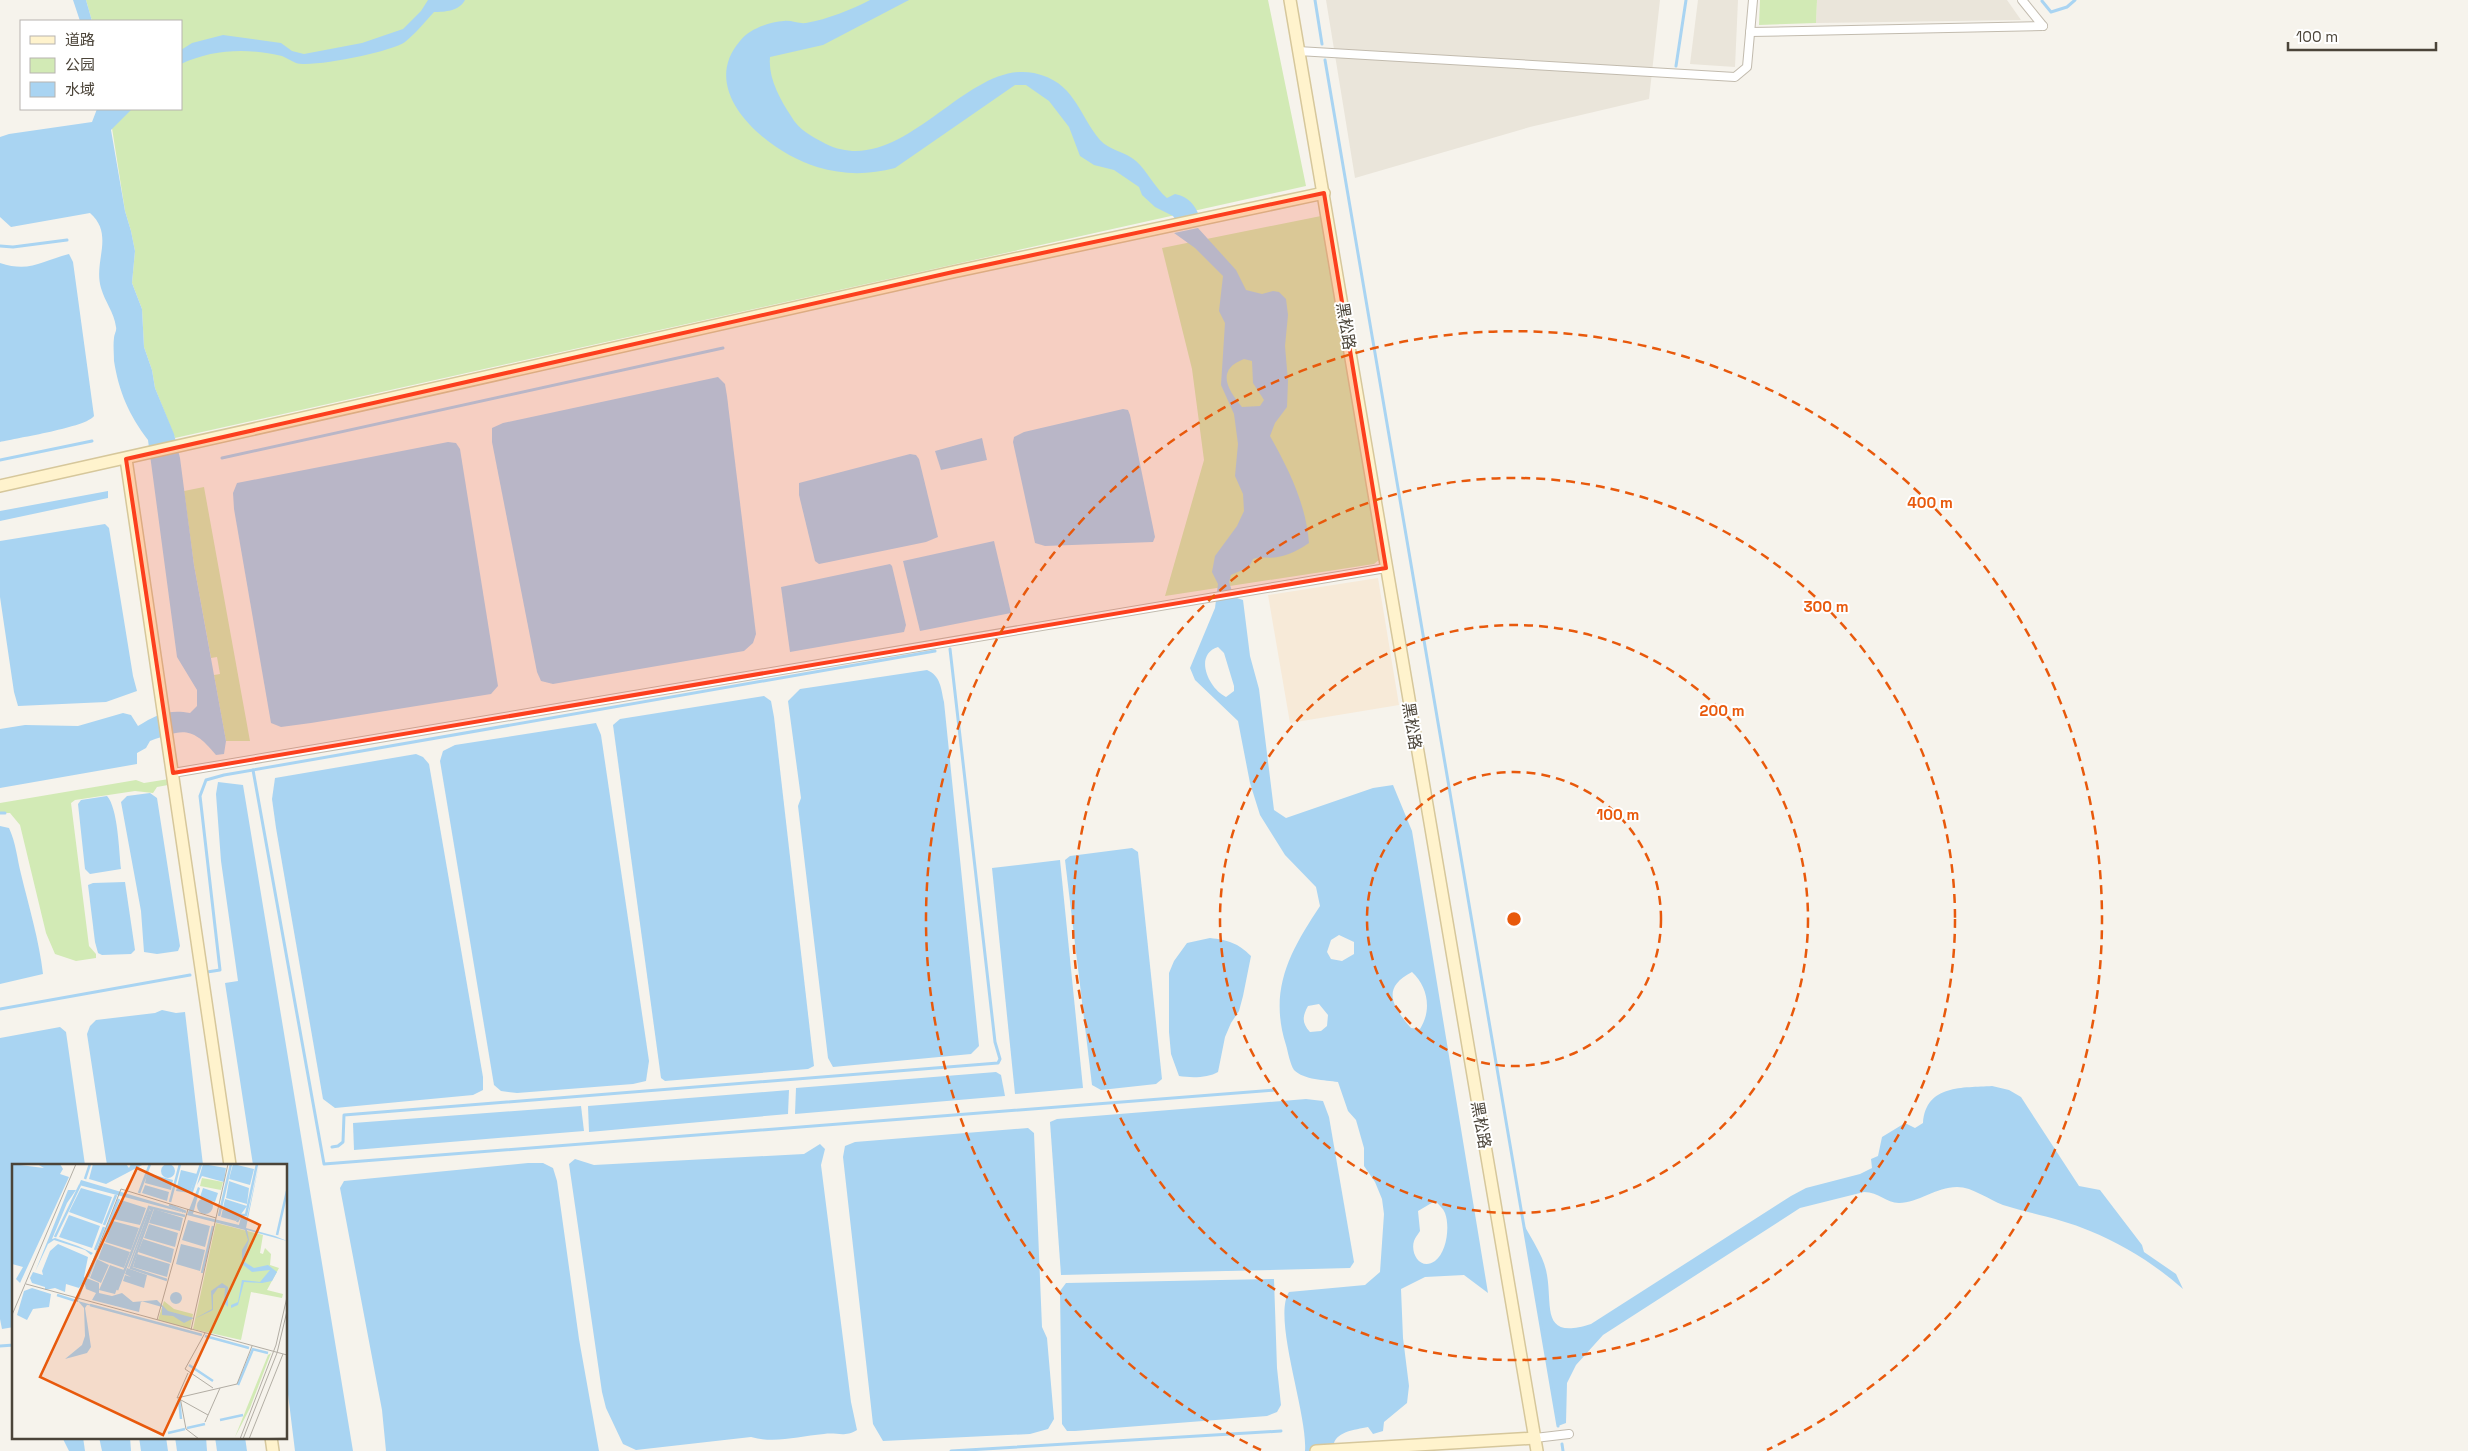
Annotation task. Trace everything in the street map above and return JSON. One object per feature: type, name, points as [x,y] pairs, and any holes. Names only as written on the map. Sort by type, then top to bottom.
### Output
[{"type":"street","name":"黑松路","points":[[1290,0],[1386,568],[1541,1438],[1537,1451]]},
{"type":"street","points":[[1298,51],[1735,77],[1747,67],[1753,0]]},
{"type":"street","points":[[1750,32],[2043,26],[2025,1]]},
{"type":"street","points":[[0,486],[953,272],[1324,193]]},
{"type":"street","points":[[126,459],[230,1164]]},
{"type":"street","points":[[173,773],[1386,568]]},
{"type":"street","points":[[1316,1451],[1541,1438],[1569,1434]]},
{"type":"street","points":[[271,1438],[273,1451]]},
{"type":"highlighted area","points":[[1324,193],[1386,568],[173,773],[126,459],[953,272]]},
{"type":"shaded area","points":[[1326,0],[1660,0],[1649,99],[1530,127],[1355,178]]},
{"type":"shaded area","points":[[1698,0],[1738,0],[1735,67],[1690,64]]},
{"type":"shaded area","points":[[1817,0],[2007,0],[2021,20],[1816,23]]},
{"type":"shaded area","points":[[1378,578],[1399,705],[1290,723],[1268,595]]},
{"type":"green space","points":[[86,0],[1268,0],[1306,186],[175,438],[155,388],[152,370],[144,347],[142,309],[132,283],[135,251],[125,211],[109,110],[182,110],[182,20],[92,20]]},
{"type":"green space","points":[[1760,0],[1817,0],[1816,23],[1759,25]]},
{"type":"green space","points":[[1321,216],[1380,559],[1374,564],[1165,596],[1204,460],[1192,369],[1162,248]]},
{"type":"green space","points":[[204,487],[250,741],[226,741],[214,675],[220,674],[217,657],[211,658],[194,565],[184,491]]},
{"type":"green space","points":[[169,779],[168,785],[157,787],[153,793],[135,791],[75,800],[71,803],[89,946],[96,954],[96,958],[76,961],[55,954],[46,933],[20,825],[10,813],[0,813],[0,803],[136,780],[144,783]]},
{"type":"water","points":[[73,0],[86,0],[92,20],[80,20]]},
{"type":"water","points":[[428,0],[465,0],[455,9],[434,12],[405,42],[369,54],[334,61],[305,64],[296,63],[282,56],[269,53],[231,51],[206,55],[182,64],[182,49],[192,43],[223,35],[281,43],[292,51],[304,54],[362,43],[403,29],[421,11]]},
{"type":"water","points":[[870,0],[909,0],[823,45],[770,57],[771,73],[779,95],[794,121],[810,135],[826,144],[854,151],[881,147],[907,134],[983,83],[1008,74],[1034,73],[1048,77],[1058,83],[1074,99],[1100,140],[1136,161],[1167,198],[1175,194],[1187,199],[1200,217],[1177,222],[1173,216],[1155,207],[1142,195],[1139,187],[1114,170],[1094,165],[1080,156],[1069,127],[1049,101],[1026,85],[1015,85],[895,168],[866,173],[837,172],[798,160],[779,149],[760,135],[744,118],[732,100],[726,81],[728,61],[740,41],[754,30],[772,23],[814,21],[839,14]]},
{"type":"water","points":[[97,110],[131,110],[111,130],[125,211],[135,251],[132,283],[142,309],[144,347],[152,370],[155,388],[174,434],[180,458],[194,565],[226,741],[224,754],[216,755],[200,739],[193,735],[186,733],[171,734],[150,741],[146,748],[137,753],[137,764],[0,788],[0,729],[25,725],[78,726],[123,713],[131,715],[138,726],[169,712],[190,713],[197,706],[197,690],[177,657],[148,440],[126,403],[116,372],[114,337],[116,327],[99,278],[102,249],[101,230],[97,221],[90,213],[11,227],[0,217],[0,137],[9,134],[92,122]]},
{"type":"water","points":[[1198,228],[1236,270],[1246,290],[1262,294],[1273,291],[1279,292],[1286,299],[1288,315],[1285,346],[1288,381],[1287,407],[1275,423],[1270,436],[1296,488],[1304,515],[1309,543],[1295,552],[1275,558],[1253,559],[1249,567],[1231,575],[1229,582],[1234,597],[1243,600],[1250,656],[1259,689],[1274,810],[1286,818],[1373,788],[1393,785],[1412,831],[1488,1293],[1464,1275],[1425,1277],[1401,1289],[1403,1338],[1409,1386],[1407,1403],[1384,1422],[1383,1431],[1373,1434],[1368,1427],[1344,1433],[1336,1440],[1334,1451],[1305,1451],[1301,1414],[1287,1344],[1285,1305],[1289,1292],[1365,1285],[1380,1272],[1384,1214],[1382,1199],[1375,1182],[1364,1166],[1364,1148],[1356,1120],[1348,1111],[1338,1082],[1309,1078],[1294,1070],[1281,1025],[1281,988],[1285,971],[1300,938],[1320,906],[1316,887],[1285,855],[1260,815],[1250,783],[1238,721],[1195,680],[1190,668],[1215,608],[1218,584],[1212,572],[1215,556],[1237,526],[1244,511],[1243,494],[1235,476],[1238,444],[1234,414],[1221,385],[1225,323],[1219,311],[1223,276],[1195,248],[1174,233]],"holes":[[[1244,359],[1252,361],[1253,383],[1264,400],[1260,406],[1242,407],[1232,394],[1227,381],[1227,375],[1229,369]],[[1218,647],[1224,653],[1234,686],[1234,691],[1226,697],[1209,680],[1206,672],[1206,657],[1210,651]],[[1339,935],[1354,942],[1354,954],[1342,961],[1331,959],[1327,952],[1331,940]],[[1412,972],[1425,992],[1427,1007],[1424,1022],[1420,1029],[1411,1028],[1395,1005],[1393,991],[1396,984]],[[1319,1004],[1328,1015],[1327,1026],[1321,1031],[1310,1032],[1304,1023],[1308,1006]],[[1435,1201],[1445,1213],[1447,1232],[1442,1252],[1430,1264],[1421,1262],[1415,1256],[1413,1246],[1420,1231],[1418,1211]]]},
{"type":"water","points":[[69,254],[73,262],[94,416],[89,420],[66,428],[0,442],[0,263],[10,266],[28,266]]},
{"type":"water","points":[[718,377],[725,384],[727,396],[756,634],[753,643],[744,651],[553,684],[541,681],[537,672],[492,442],[492,428],[503,423]]},
{"type":"water","points":[[1123,409],[1128,410],[1130,415],[1155,537],[1153,542],[1045,546],[1035,543],[1013,442],[1014,437],[1024,432]]},
{"type":"water","points":[[982,438],[987,460],[941,470],[935,451]]},
{"type":"water","points":[[448,442],[456,443],[460,449],[498,686],[491,694],[281,727],[271,723],[234,509],[233,493],[237,483]]},
{"type":"water","points":[[910,454],[916,455],[919,459],[938,537],[926,542],[819,564],[815,561],[799,495],[799,483]]},
{"type":"water","points":[[108,491],[108,498],[0,521],[0,511]]},
{"type":"water","points":[[105,524],[109,528],[137,691],[106,702],[18,706],[14,692],[0,597],[0,541]]},
{"type":"water","points":[[994,541],[1011,613],[920,631],[903,561]]},
{"type":"water","points":[[890,564],[906,625],[904,632],[790,652],[781,587]]},
{"type":"water","points":[[927,670],[938,679],[944,702],[979,1046],[971,1054],[833,1067],[828,1058],[798,806],[801,798],[788,701],[800,689]]},
{"type":"water","points":[[764,696],[771,701],[774,717],[814,1066],[808,1069],[665,1081],[661,1078],[613,725],[620,719]]},
{"type":"water","points":[[596,723],[601,735],[649,1061],[646,1081],[633,1084],[517,1093],[501,1091],[494,1085],[440,761],[443,751],[455,745]]},
{"type":"water","points":[[416,754],[423,757],[429,764],[483,1077],[483,1090],[473,1095],[335,1108],[323,1099],[276,828],[272,799],[275,778]]},
{"type":"water","points":[[218,782],[243,785],[353,1451],[295,1451],[288,1394],[288,1164],[253,1164],[225,983],[238,981],[221,861],[216,794]]},
{"type":"water","points":[[150,793],[157,798],[180,946],[178,951],[157,954],[144,952],[141,911],[121,802],[127,796]]},
{"type":"water","points":[[107,796],[114,810],[116,820],[121,869],[90,874],[85,869],[78,804],[81,800]]},
{"type":"water","points":[[0,826],[9,828],[13,839],[43,974],[0,984]]},
{"type":"water","points":[[1132,848],[1138,852],[1162,1079],[1156,1084],[1101,1090],[1092,1085],[1065,860],[1070,856]]},
{"type":"water","points":[[1060,860],[1083,1088],[1015,1094],[992,868]]},
{"type":"water","points":[[125,882],[135,950],[131,954],[102,955],[98,953],[95,942],[88,885],[93,883]]},
{"type":"water","points":[[1210,938],[1232,943],[1242,948],[1251,956],[1243,996],[1239,1011],[1225,1037],[1218,1072],[1199,1077],[1179,1076],[1171,1054],[1169,973],[1174,961],[1187,943]]},
{"type":"water","points":[[162,1010],[176,1013],[185,1012],[203,1164],[107,1164],[87,1034],[90,1026],[96,1020],[155,1013]]},
{"type":"water","points":[[60,1027],[66,1032],[85,1164],[12,1164],[12,1327],[2,1329],[0,1319],[0,1038]]},
{"type":"water","points":[[996,1072],[1001,1075],[1005,1096],[795,1114],[796,1088]]},
{"type":"water","points":[[1992,1086],[2009,1090],[2021,1097],[2079,1186],[2100,1190],[2142,1245],[2144,1252],[2176,1274],[2183,1289],[2139,1256],[2103,1237],[2069,1223],[2003,1205],[1969,1189],[1949,1188],[1899,1203],[1864,1192],[1800,1208],[1603,1335],[1576,1365],[1567,1383],[1566,1423],[1558,1426],[1524,1225],[1546,1270],[1550,1307],[1556,1323],[1563,1328],[1574,1328],[1591,1324],[1791,1196],[1806,1188],[1860,1174],[1872,1168],[1871,1159],[1878,1156],[1882,1137],[1905,1123],[1915,1128],[1923,1123],[1926,1110],[1931,1101],[1939,1095],[1958,1088]]},
{"type":"water","points":[[789,1090],[788,1114],[589,1132],[588,1106]]},
{"type":"water","points":[[1306,1099],[1323,1101],[1329,1117],[1354,1262],[1350,1268],[1061,1275],[1050,1122],[1057,1119]]},
{"type":"water","points":[[581,1106],[584,1131],[354,1150],[353,1123]]},
{"type":"water","points":[[1028,1128],[1034,1133],[1042,1327],[1047,1338],[1054,1419],[1048,1429],[1030,1434],[883,1441],[873,1424],[843,1157],[845,1146],[855,1142]]},
{"type":"water","points":[[820,1144],[825,1149],[821,1165],[851,1402],[857,1430],[844,1434],[778,1440],[751,1437],[636,1450],[623,1444],[606,1408],[602,1392],[569,1164],[575,1159],[594,1165],[804,1154]]},
{"type":"water","points":[[543,1163],[553,1168],[557,1181],[579,1339],[599,1451],[386,1451],[382,1410],[340,1188],[344,1181]]},
{"type":"water","points":[[1274,1279],[1277,1368],[1281,1405],[1277,1412],[1267,1416],[1075,1431],[1067,1431],[1062,1424],[1060,1291],[1066,1283]]},
{"type":"water","points":[[62,1438],[83,1438],[85,1451],[69,1451]]},
{"type":"water","points":[[99,1438],[130,1438],[131,1451],[102,1451]]},
{"type":"water","points":[[139,1438],[166,1438],[168,1451],[141,1451]]},
{"type":"water","points":[[175,1438],[206,1438],[207,1451],[177,1451]]},
{"type":"water","points":[[215,1438],[245,1438],[247,1451],[217,1451]]},
{"type":"waterway","points":[[1315,0],[1322,44]]},
{"type":"waterway","points":[[1676,66],[1686,0]]},
{"type":"waterway","points":[[2042,1],[2051,12],[2067,7],[2075,0]]},
{"type":"waterway","points":[[1325,60],[1558,1426]]},
{"type":"waterway","points":[[0,246],[13,247],[67,240]]},
{"type":"waterway","points":[[222,458],[723,348]]},
{"type":"waterway","points":[[0,460],[92,441]]},
{"type":"waterway","points":[[332,1147],[338,1146],[343,1142],[344,1115],[998,1063],[1000,1059],[995,1042],[950,649]]},
{"type":"waterway","points":[[207,972],[220,970],[200,796],[206,780],[224,775],[935,651]]},
{"type":"waterway","points":[[253,770],[324,1164],[1275,1090]]},
{"type":"waterway","points":[[0,813],[5,813]]},
{"type":"waterway","points":[[0,1009],[190,975]]},
{"type":"waterway","points":[[0,1346],[12,1345]]},
{"type":"waterway","points":[[951,1451],[1281,1431]]},
{"type":"waterway","points":[[1562,1444],[1563,1451]]}]
